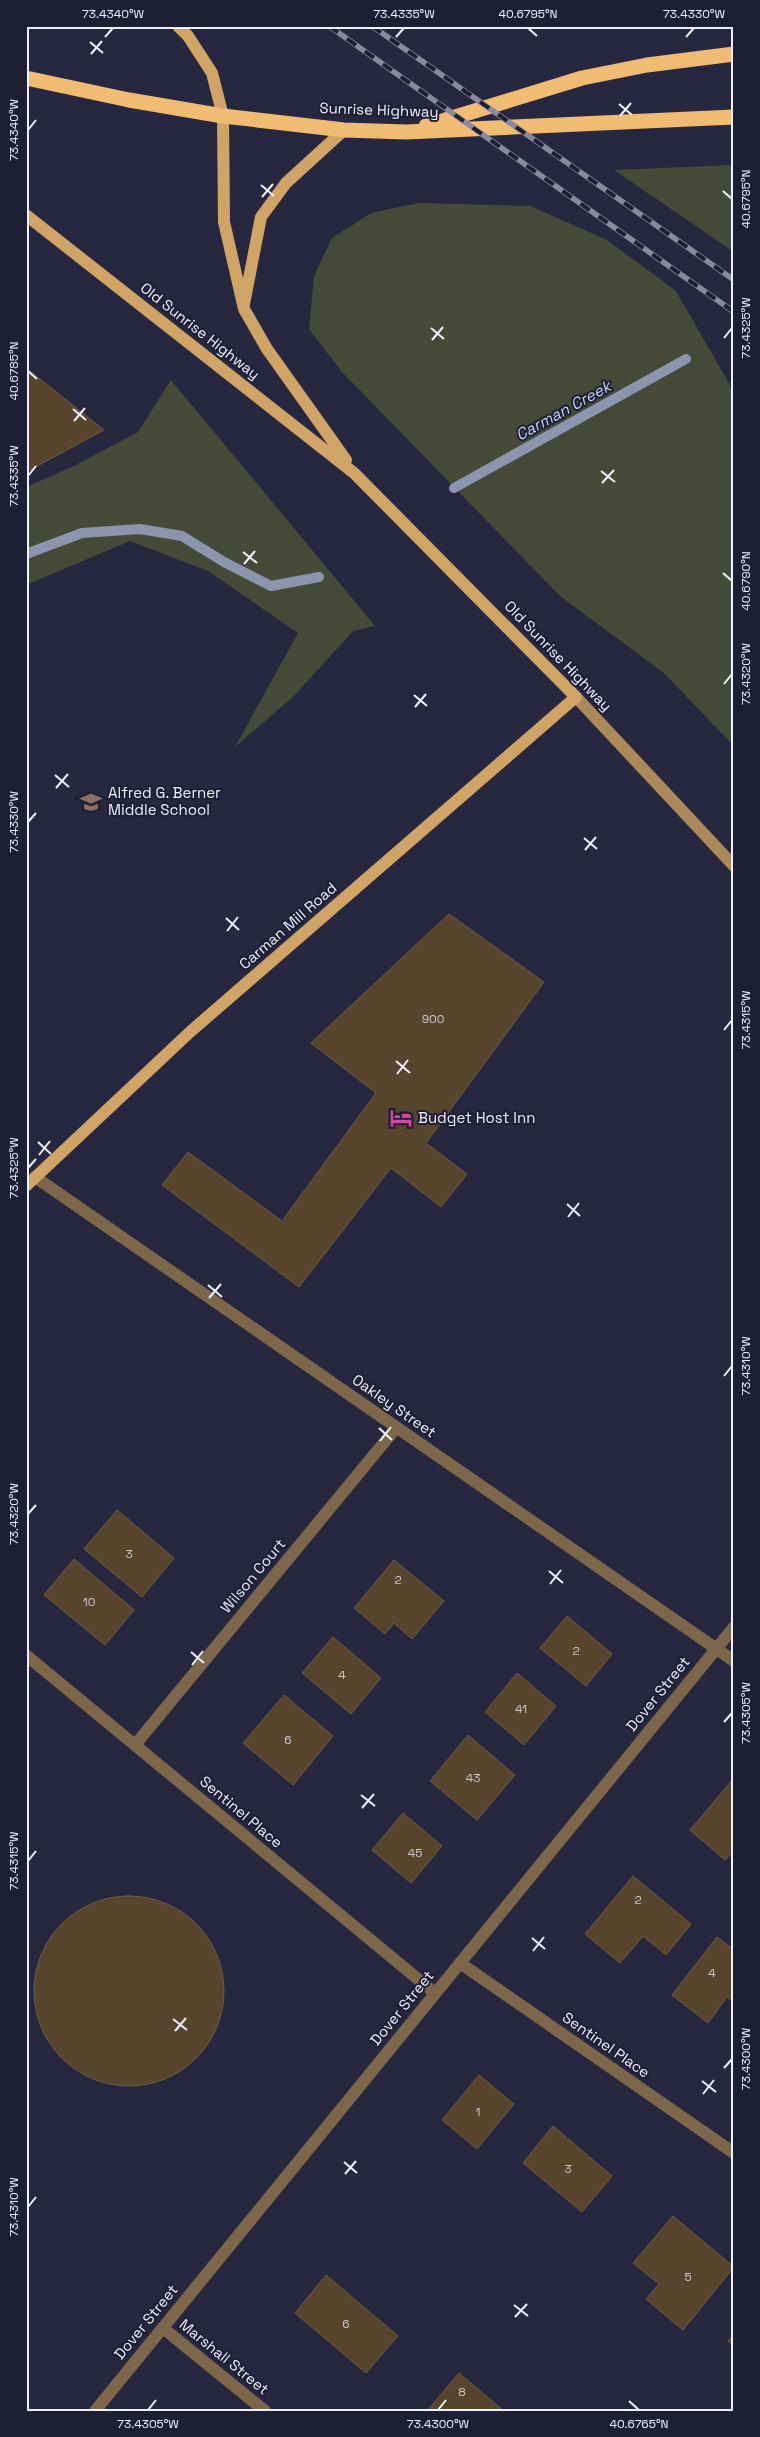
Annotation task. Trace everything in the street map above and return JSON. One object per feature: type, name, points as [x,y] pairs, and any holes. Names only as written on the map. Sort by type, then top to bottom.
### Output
[{"type":"highway","points":[[406,132],[582,78],[647,65],[734,54]]},
{"type":"highway","name":"Sunrise Highway","points":[[26,78],[129,100],[223,116],[344,130],[406,132],[734,117]]},
{"type":"main road","name":"Old Sunrise Highway","points":[[178,26],[188,36],[212,73],[223,116],[224,222],[244,309],[267,349],[354,473]]},
{"type":"main road","points":[[244,309],[261,217],[286,183],[344,130]]},
{"type":"main road","name":"Old Sunrise Highway","points":[[26,215],[354,473],[576,697],[734,866]]},
{"type":"main road","name":"Carman Mill Road","points":[[31,1182],[190,1032],[576,697]]},
{"type":"street","name":"Oakley Street","points":[[31,1182],[396,1428],[734,1661]]},
{"type":"street","name":"Wilson Court","points":[[135,1745],[396,1428]]},
{"type":"street","name":"Dover Street","points":[[95,2411],[734,1627]]},
{"type":"street","name":"Sentinel Place","points":[[26,1655],[435,1993]]},
{"type":"street","name":"Sentinel Place","points":[[460,1963],[734,2154]]},
{"type":"street","name":"Marshall Street","points":[[163,2328],[265,2411]]},
{"type":"green space","points":[[734,165],[734,252],[614,170]]},
{"type":"green space","points":[[419,203],[530,206],[607,240],[676,291],[734,392],[734,746],[664,673],[560,596],[342,372],[309,329],[314,276],[332,238],[371,213]]},
{"type":"green space","points":[[171,380],[375,626],[353,631],[294,696],[235,747],[298,633],[208,571],[130,541],[26,585],[26,487],[74,466],[138,432]]},
{"type":"building","points":[[26,368],[104,430],[26,472]]},
{"type":"building","name":"Budget Host Inn","points":[[449,914],[544,982],[426,1143],[467,1174],[441,1207],[391,1168],[299,1287],[162,1185],[188,1152],[282,1221],[376,1093],[311,1043]]},
{"type":"building","points":[[117,1510],[174,1558],[142,1597],[84,1549]]},
{"type":"building","points":[[74,1559],[134,1610],[105,1645],[44,1595]]},
{"type":"building","points":[[394,1560],[444,1601],[412,1639],[394,1623],[385,1634],[354,1608]]},
{"type":"building","points":[[567,1616],[612,1654],[586,1686],[540,1648]]},
{"type":"building","points":[[333,1637],[381,1678],[351,1714],[302,1673]]},
{"type":"building","points":[[517,1673],[556,1706],[524,1745],[485,1712]]},
{"type":"building","points":[[284,1695],[333,1736],[293,1785],[243,1743]]},
{"type":"building","points":[[468,1735],[515,1775],[477,1820],[430,1781]]},
{"type":"building","points":[[734,1778],[734,1850],[725,1860],[690,1830]]},
{"type":"building","points":[[403,1813],[442,1846],[411,1883],[372,1850]]},
{"type":"building","points":[[633,1876],[691,1924],[666,1955],[643,1936],[620,1963],[585,1934]]},
{"type":"building","points":[[120,1896],[138,1896],[157,1900],[174,1907],[196,1924],[208,1938],[217,1955],[224,1982],[224,2000],[217,2027],[208,2044],[196,2058],[174,2075],[157,2082],[138,2086],[120,2086],[101,2082],[84,2075],[62,2058],[50,2044],[38,2019],[34,2000],[34,1982],[38,1963],[45,1946],[62,1924],[76,1912],[101,1900]]},
{"type":"building","points":[[717,1937],[734,1950],[734,2002],[727,1997],[708,2023],[672,1995]]},
{"type":"building","points":[[479,2075],[514,2104],[477,2149],[442,2120]]},
{"type":"building","points":[[553,2126],[612,2176],[582,2212],[523,2163]]},
{"type":"building","points":[[673,2216],[734,2267],[683,2330],[646,2299],[659,2284],[633,2263]]},
{"type":"building","points":[[326,2275],[398,2336],[366,2373],[295,2313]]},
{"type":"building","points":[[734,2334],[734,2346],[728,2341]]},
{"type":"building","points":[[459,2373],[504,2411],[427,2411]]},
{"type":"waterway","name":"Carman Creek","points":[[454,488],[686,359]]},
{"type":"waterway","name":"Carman Creek","points":[[26,554],[82,533],[140,529],[182,536],[224,562],[271,586],[319,577]]},
{"type":"railway","points":[[329,26],[734,312]]},
{"type":"railway","points":[[372,26],[734,280]]},
{"type":"place","name":"Alfred G. Berner Middle School","points":[[91,802]]},
{"type":"place","name":"Budget Host Inn","points":[[401,1118]]}]
